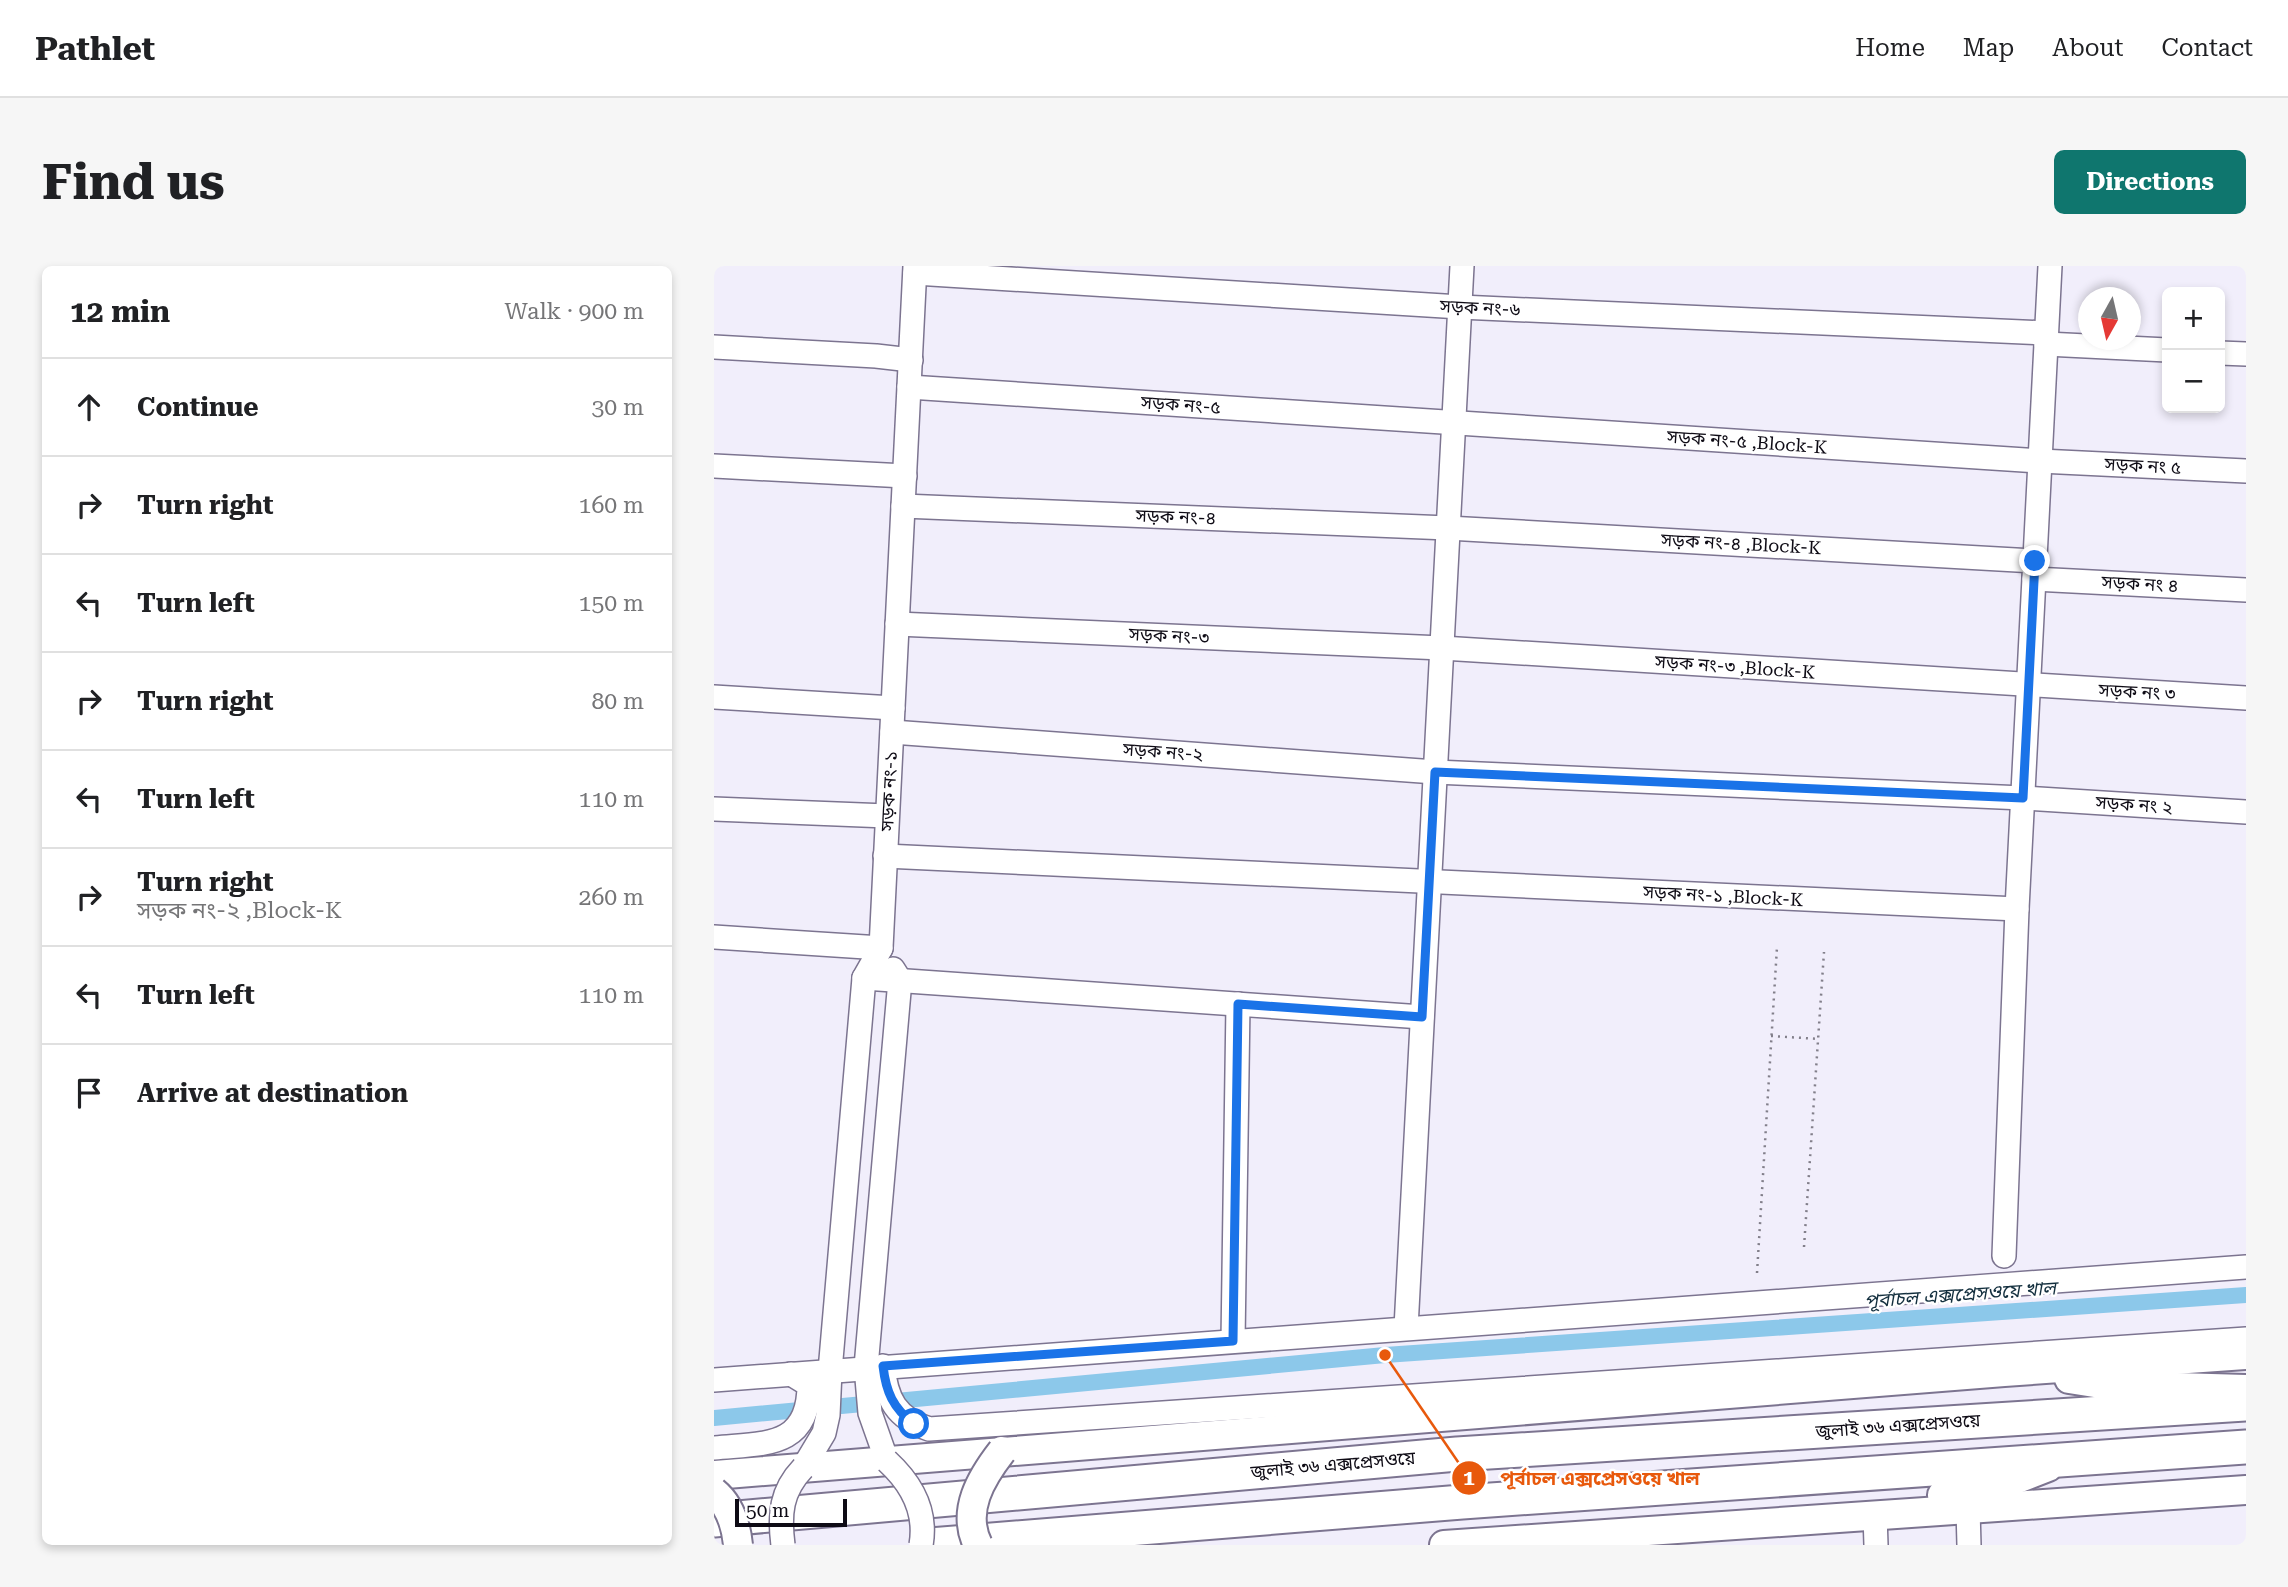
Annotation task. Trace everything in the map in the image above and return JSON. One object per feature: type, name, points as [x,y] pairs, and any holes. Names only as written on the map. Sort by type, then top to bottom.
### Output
[{"type":"highway","name":"জুলাই ৩৬ এক্সপ্রেসওয়ে","points":[[714,1520],[1457,1454],[2246,1404]]},
{"type":"highway","points":[[930,1545],[1476,1501],[2246,1447]]},
{"type":"main road","points":[[714,1475],[2246,1355]]},
{"type":"main road","points":[[2032,1370],[2106,1385],[2246,1389]]},
{"type":"main road","points":[[978,1545],[971,1525],[979,1484],[1002,1451]]},
{"type":"main road","points":[[1723,1525],[1740,1515],[1774,1508],[1954,1494],[2012,1480],[2070,1459]]},
{"type":"main road","points":[[1444,1545],[2246,1490]]},
{"type":"main road","points":[[714,1492],[731,1513],[738,1545]]},
{"type":"street","points":[[1406,1328],[1462,266]]},
{"type":"street","points":[[2004,1256],[2017,909],[2050,266]]},
{"type":"street","name":"সড়ক নং-৬","points":[[915,270],[1460,307],[2046,338],[2162,350]]},
{"type":"street","name":"সড়ক নং-১","points":[[915,270],[885,856],[1429,883]]},
{"type":"street","points":[[714,347],[911,360]]},
{"type":"street","points":[[2225,353],[2246,354]]},
{"type":"street","name":"সড়ক নং-৫","points":[[909,387],[1454,423]]},
{"type":"street","name":"সড়ক নং-৫ ,Block-K","points":[[1454,423],[2040,461]]},
{"type":"street","name":"সড়ক নং ৫","points":[[2040,461],[2246,471]]},
{"type":"street","points":[[714,466],[905,476]]},
{"type":"street","name":"সড়ক নং-৪","points":[[903,506],[1448,527]]},
{"type":"street","name":"সড়ক নং-৪ ,Block-K","points":[[1448,527],[2034,570]]},
{"type":"street","name":"সড়ক নং ৪","points":[[2034,570],[2246,590]]},
{"type":"street","name":"সড়ক নং-৩","points":[[897,624],[1442,648]]},
{"type":"street","name":"সড়ক নং-৩ ,Block-K","points":[[1442,648],[2028,686]]},
{"type":"street","name":"সড়ক নং ৩","points":[[2028,686],[2246,698]]},
{"type":"street","points":[[714,697],[893,708]]},
{"type":"street","name":"সড়ক নং-২","points":[[891,732],[1435,772],[2023,798]]},
{"type":"street","name":"সড়ক নং ২","points":[[2023,798],[2246,812]]},
{"type":"street","points":[[714,810],[887,816]]},
{"type":"street","points":[[783,1545],[781,1518],[786,1492],[824,1433],[828,1415],[864,978],[881,948],[885,856]]},
{"type":"street","name":"সড়ক নং-১ ,Block-K","points":[[1429,883],[2017,909]]},
{"type":"street","points":[[714,937],[881,948]]},
{"type":"street","points":[[881,948],[900,980],[870,1413],[887,1461],[909,1484],[914,1496],[922,1521],[921,1545]]},
{"type":"street","points":[[864,978],[1422,1017]]},
{"type":"street","points":[[1233,1341],[1238,1004]]},
{"type":"street","points":[[714,1380],[2246,1268]]},
{"type":"street","points":[[874,1367],[899,1412],[914,1424],[929,1429],[2246,1339]]},
{"type":"street","points":[[714,1448],[770,1442],[784,1437],[796,1428],[804,1417],[809,1400],[808,1385],[791,1374]]},
{"type":"street","points":[[1968,1509],[1969,1545]]},
{"type":"street","points":[[1875,1515],[1875,1545]]},
{"type":"path","points":[[1757,1273],[1777,947]]},
{"type":"path","points":[[1804,1247],[1824,952]]},
{"type":"path","points":[[1771,1036],[1819,1040]]},
{"type":"waterway","name":"পূর্বাচল এক্সপ্রেসওয়ে খাল","points":[[714,1418],[1385,1355],[2246,1295]]},
{"type":"place","name":"পূর্বাচল এক্সপ্রেসওয়ে খাল","points":[[1385,1355]]},
{"type":"route","points":[[914,1424],[899,1412],[888,1396],[883,1366],[1233,1341],[1238,1004],[1422,1017],[1435,772],[2023,798],[2035,561]]}]
